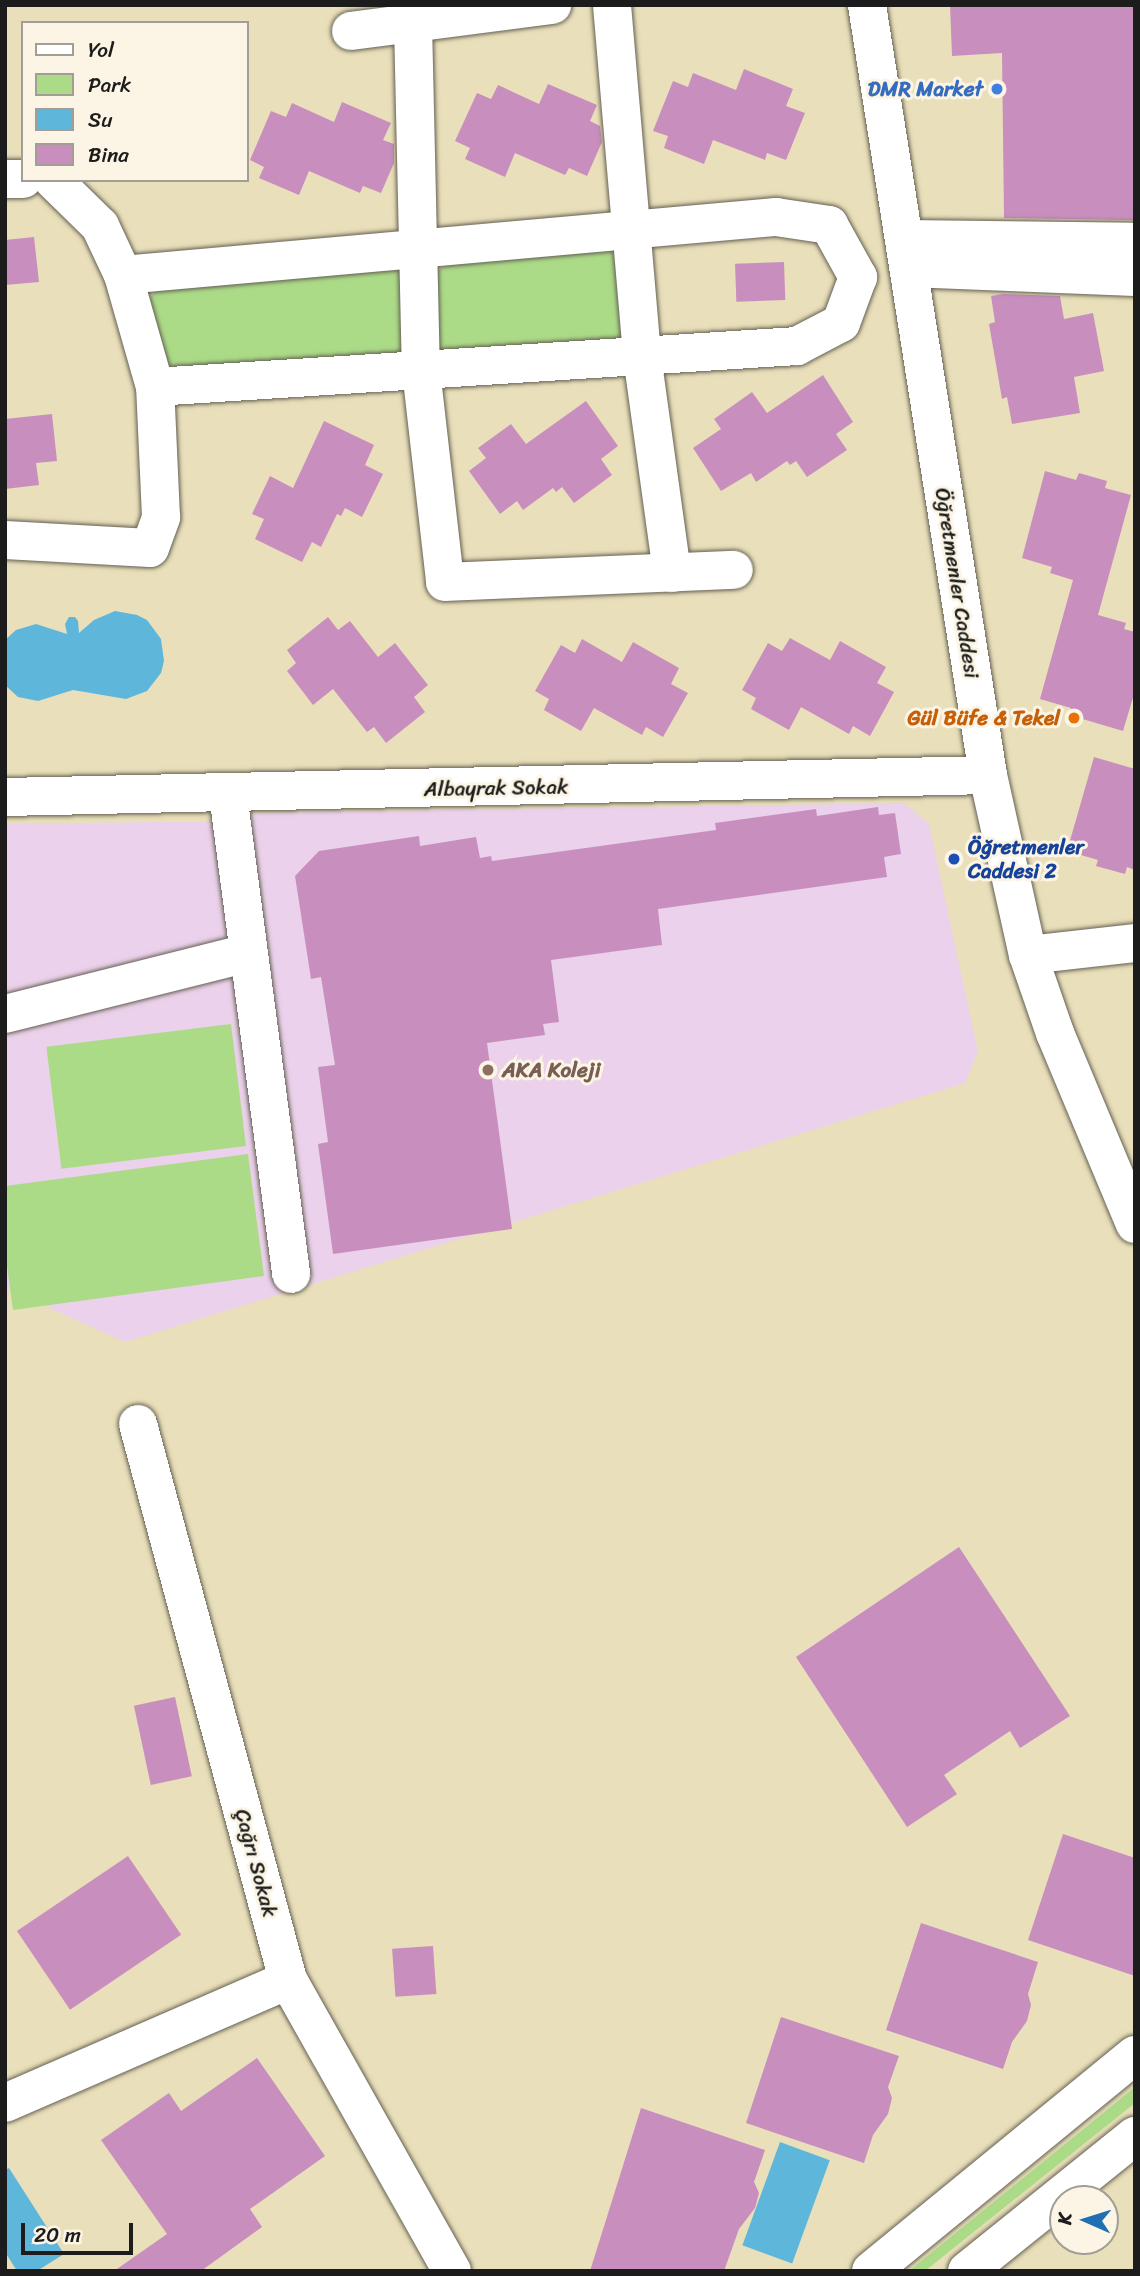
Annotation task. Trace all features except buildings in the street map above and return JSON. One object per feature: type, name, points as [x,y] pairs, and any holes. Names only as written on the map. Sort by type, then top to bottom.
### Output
[{"type":"street","points":[[351,31],[552,5]]},
{"type":"street","points":[[612,5],[642,356],[672,573]]},
{"type":"street","name":"Öğretmenler Caddesi","points":[[867,5],[988,775],[1028,955],[1055,1033],[1135,1224]]},
{"type":"street","points":[[413,23],[421,370],[445,582],[734,570]]},
{"type":"street","points":[[5,540],[150,548],[162,517],[155,387],[123,275],[100,226],[54,182]]},
{"type":"street","points":[[123,275],[776,217],[829,225],[858,277],[841,323],[797,346],[155,387]]},
{"type":"street","points":[[858,277],[908,261],[1135,242]]},
{"type":"street","points":[[908,261],[1135,277]]},
{"type":"street","name":"Albayrak Sokak","points":[[5,797],[988,775]]},
{"type":"street","points":[[228,794],[291,1274]]},
{"type":"street","points":[[1028,955],[1135,943]]},
{"type":"street","points":[[5,1014],[248,953]]},
{"type":"street","name":"Çağrı Sokak","points":[[138,1424],[288,1980],[452,2271]]},
{"type":"street","points":[[5,2103],[288,1980]]},
{"type":"street","points":[[871,2271],[1135,2055]]},
{"type":"street","points":[[967,2271],[1135,2136]]},
{"type":"shaded area","name":"AKA Koleji","points":[[904,803],[929,824],[978,1052],[965,1083],[125,1342],[5,1288],[5,824],[223,821],[255,813]]},
{"type":"green space","points":[[610,250],[619,260],[627,332],[614,344],[454,358],[437,349],[438,271],[446,265]]},
{"type":"green space","points":[[396,267],[407,278],[406,344],[400,356],[173,367],[161,358],[150,298],[161,284]]},
{"type":"green space","points":[[231,1024],[246,1146],[61,1169],[46,1047]]},
{"type":"green space","points":[[248,1154],[264,1276],[13,1310],[5,1251],[5,1186]]},
{"type":"green space","points":[[1135,2087],[1135,2103],[925,2271],[909,2271]]},
{"type":"water","points":[[115,611],[137,615],[147,620],[161,639],[164,661],[161,673],[147,691],[126,699],[73,690],[38,701],[18,697],[5,685],[5,640],[16,630],[36,624],[67,634],[65,624],[69,617],[75,617],[79,633],[94,620]]},
{"type":"water","points":[[780,2142],[830,2160],[792,2263],[742,2245]]},
{"type":"water","points":[[9,2168],[64,2254],[37,2271],[17,2271],[5,2252],[5,2170]]},
{"type":"place","name":"DMR Market","points":[[997,89]]},
{"type":"place","name":"Gül Büfe & Tekel","points":[[1074,718]]},
{"type":"place","name":"Öğretmenler Caddesi 2","points":[[954,859]]},
{"type":"place","name":"AKA Koleji","points":[[488,1070]]}]
